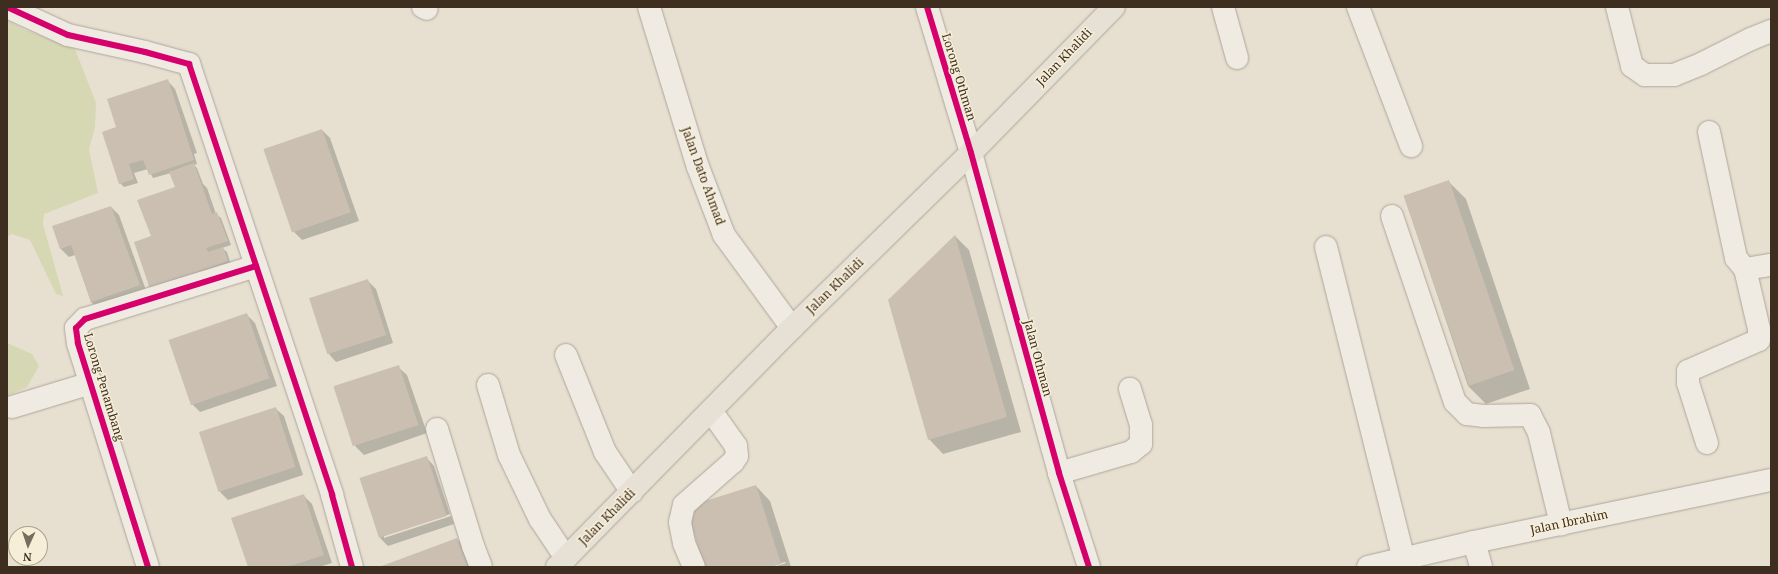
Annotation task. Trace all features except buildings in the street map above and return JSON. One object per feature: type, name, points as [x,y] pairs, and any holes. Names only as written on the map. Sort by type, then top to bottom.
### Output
[{"type":"main road","name":"Jalan Khalidi","points":[[562,563],[792,328],[971,153],[1114,7]]},
{"type":"street","points":[[7,7],[68,35],[145,52],[189,64],[332,495],[352,567]]},
{"type":"street","name":"Jalan Dato Ahmad","points":[[648,7],[698,167],[724,235],[792,328]]},
{"type":"street","name":"Lorong Othman","points":[[927,7],[971,153]]},
{"type":"street","points":[[1223,7],[1237,58]]},
{"type":"street","points":[[1358,7],[1411,146]]},
{"type":"street","points":[[1618,7],[1632,66],[1645,74],[1674,75],[1771,31]]},
{"type":"street","points":[[1707,443],[1688,383],[1688,371],[1759,340],[1759,329],[1745,269],[1736,258],[1709,132]]},
{"type":"street","name":"Jalan Othman","points":[[971,153],[1059,473],[1089,567]]},
{"type":"street","points":[[1392,216],[1455,402],[1467,414],[1483,416],[1530,415],[1539,433],[1561,524]]},
{"type":"street","points":[[1326,247],[1404,559]]},
{"type":"street","points":[[1745,269],[1771,265]]},
{"type":"street","name":"Lorong Penambang","points":[[148,567],[78,343],[76,328],[84,319],[256,266]]},
{"type":"street","points":[[566,355],[605,452],[632,492]]},
{"type":"street","points":[[12,407],[91,383]]},
{"type":"street","points":[[488,385],[509,455],[562,563]]},
{"type":"street","points":[[1059,473],[1131,452],[1141,444],[1141,425],[1130,389]]},
{"type":"street","points":[[694,567],[684,543],[680,522],[684,505],[733,462],[737,456],[736,446],[711,411]]},
{"type":"street","points":[[437,429],[473,546],[481,567]]},
{"type":"street","name":"Jalan Ibrahim","points":[[1368,567],[1474,542],[1771,480]]},
{"type":"street","points":[[1474,542],[1481,567]]},
{"type":"green space","points":[[7,20],[23,29],[75,49],[96,103],[95,127],[89,149],[98,193],[44,214],[43,224],[63,296],[56,294],[30,240],[12,234],[7,237]]},
{"type":"green space","points":[[7,343],[32,354],[39,366],[27,387],[7,396]]},
{"type":"cycle path","points":[[7,7],[68,35],[145,52],[189,64],[332,495],[352,567]]},
{"type":"cycle path","points":[[927,7],[971,153],[1059,473],[1089,567]]},
{"type":"cycle path","points":[[148,567],[78,343],[76,328],[85,319],[256,266]]}]
